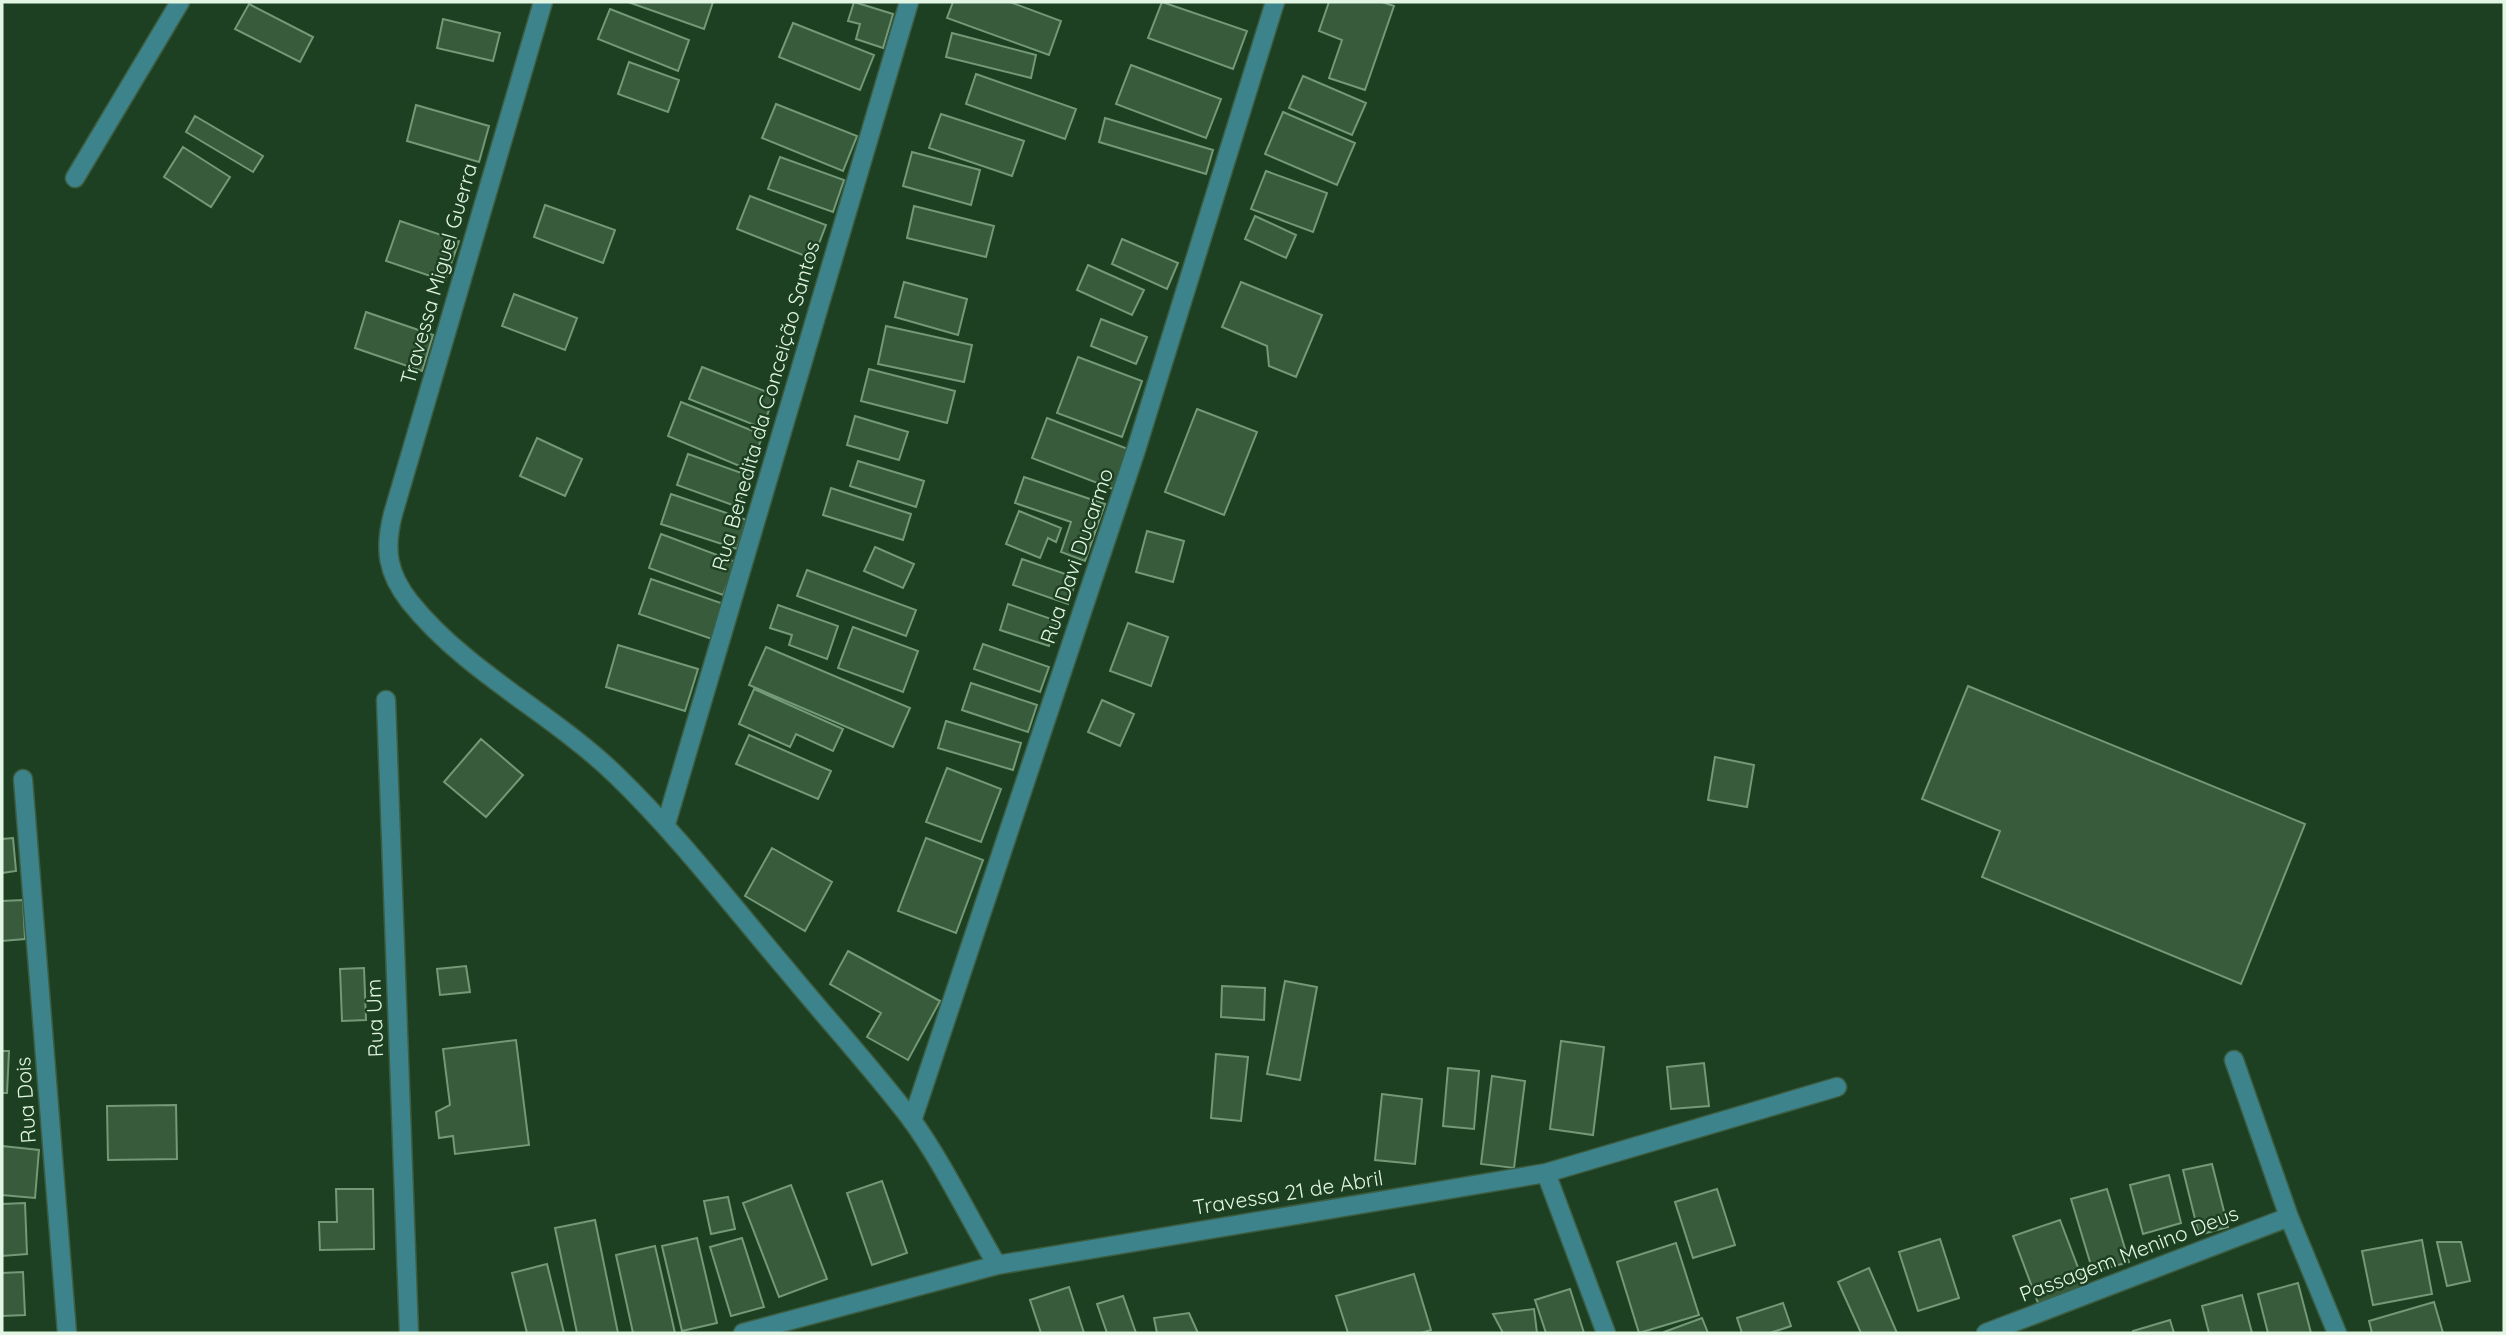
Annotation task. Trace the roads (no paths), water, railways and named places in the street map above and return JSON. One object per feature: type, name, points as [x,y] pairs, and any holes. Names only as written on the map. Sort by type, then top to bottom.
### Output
[{"type":"street","points":[[75,178],[180,2]]},
{"type":"street","name":"Travessa Miguel Guerra","points":[[543,2],[393,514],[387,537],[387,561],[394,580],[435,629],[482,669],[583,744],[666,824]]},
{"type":"street","name":"Rua Benedita da Conceição Santos","points":[[666,824],[909,2]]},
{"type":"street","name":"Rua Davi Ducarmo","points":[[912,1121],[1136,450],[1275,2]]},
{"type":"street","name":"Rua Um","points":[[386,700],[409,1333]]},
{"type":"street","name":"Rua Dois","points":[[23,779],[67,1333]]},
{"type":"street","points":[[666,824],[912,1121],[997,1265]]},
{"type":"street","points":[[2234,1059],[2288,1217],[2337,1333]]},
{"type":"street","name":"Travessa 21 de Abril","points":[[743,1333],[997,1265],[1546,1174],[1837,1087]]},
{"type":"street","points":[[1546,1174],[1606,1333]]},
{"type":"street","name":"Passagem Menino Deus","points":[[1986,1333],[2288,1217]]}]
